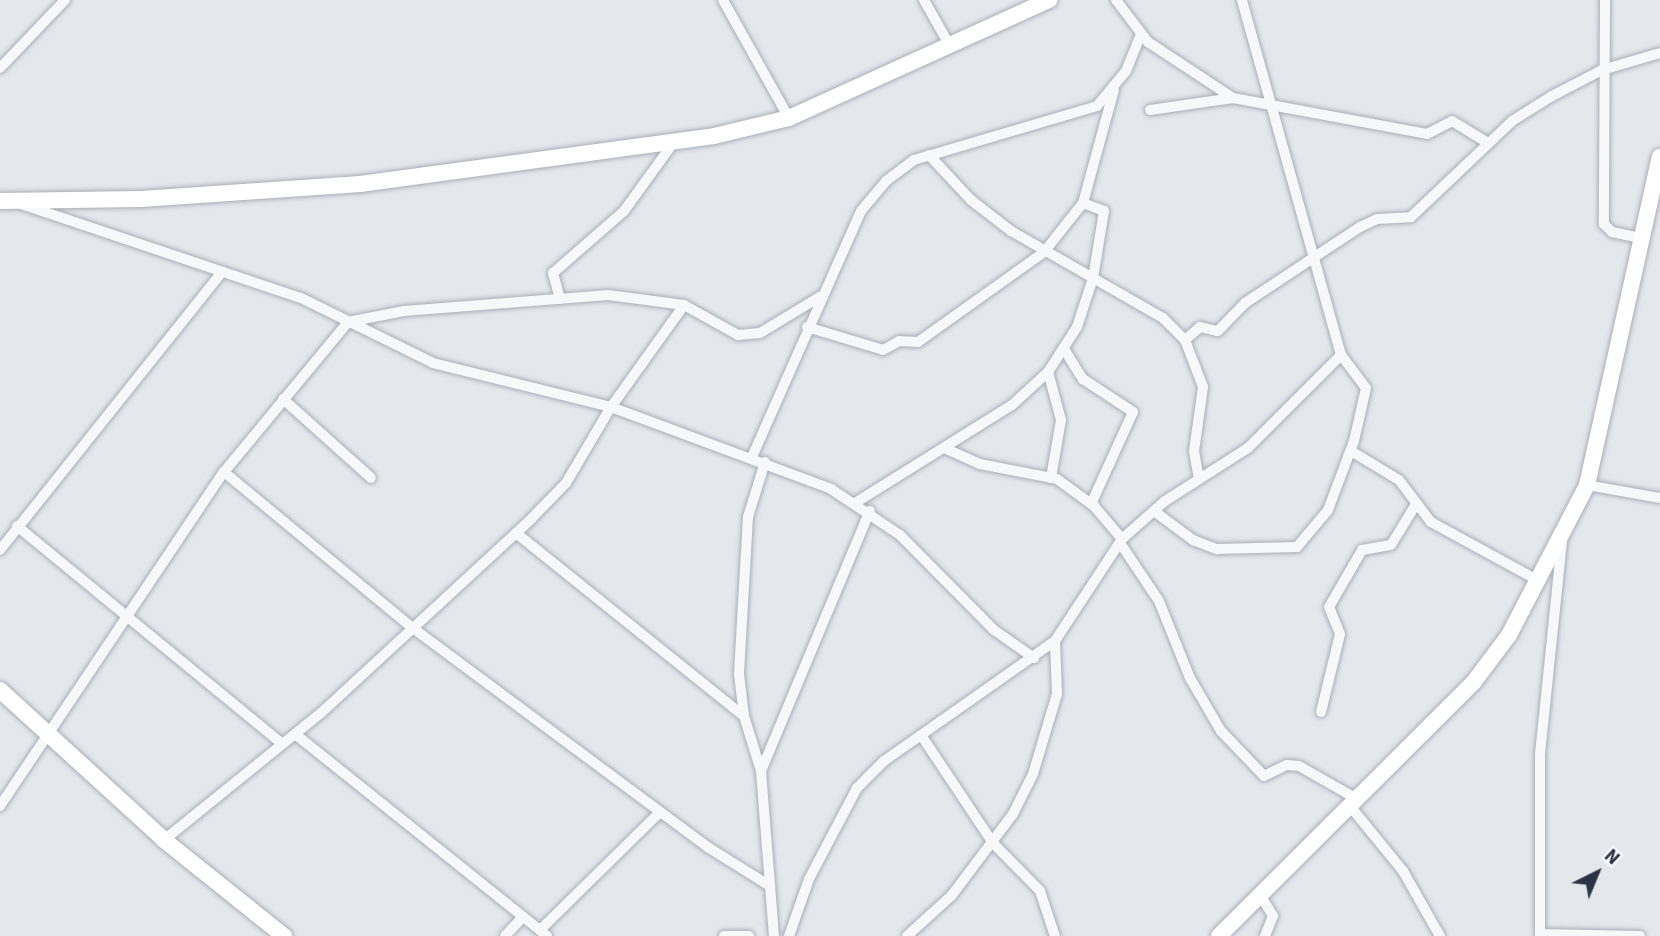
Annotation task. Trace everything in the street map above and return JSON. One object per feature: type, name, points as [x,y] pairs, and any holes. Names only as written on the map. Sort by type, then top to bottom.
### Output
[{"type":"street","points":[[0,68],[65,0]]},
{"type":"street","points":[[723,0],[789,118]]},
{"type":"street","points":[[924,0],[950,46]]},
{"type":"street","points":[[0,201],[18,203],[360,184],[674,142],[789,118],[1049,0]]},
{"type":"street","points":[[1116,0],[1141,34],[1233,98]]},
{"type":"street","points":[[1154,511],[1193,540],[1217,549],[1297,547],[1328,510],[1351,451],[1366,384],[1340,355],[1242,0]]},
{"type":"street","points":[[1605,0],[1602,70],[1604,224],[1612,232],[1641,238]]},
{"type":"street","points":[[807,327],[883,350],[899,341],[918,342],[1044,252],[1083,202],[1115,89],[1141,34]]},
{"type":"street","points":[[1185,340],[1200,327],[1218,331],[1245,303],[1377,219],[1411,216],[1488,143],[1552,96],[1602,70],[1660,53]]},
{"type":"street","points":[[752,457],[807,327],[861,211],[886,181],[929,155],[1069,117],[1097,106],[1115,89]]},
{"type":"street","points":[[1150,110],[1233,98],[1430,134],[1452,121],[1488,143]]},
{"type":"street","points":[[560,299],[552,273],[624,211],[674,142]]},
{"type":"street","points":[[929,155],[971,200],[1044,252],[1163,318],[1185,340],[1203,387],[1194,451],[1199,479]]},
{"type":"street","points":[[1219,936],[1473,682],[1509,635],[1562,538],[1587,485],[1660,157]]},
{"type":"street","points":[[855,503],[1031,392],[1048,372],[1064,349],[1093,278],[1104,211],[1083,202]]},
{"type":"street","points":[[18,203],[301,298],[433,363],[611,407],[765,462],[870,512],[901,535],[995,630],[1034,658]]},
{"type":"street","points":[[0,550],[222,272]]},
{"type":"street","points":[[0,806],[47,732],[225,472],[348,321],[608,295],[684,304],[738,335],[760,332],[821,296]]},
{"type":"street","points":[[164,840],[295,734],[410,626],[516,533],[566,483],[611,407],[684,304]]},
{"type":"street","points":[[1064,349],[1083,379],[1133,412],[1091,504]]},
{"type":"street","points":[[789,936],[809,880],[857,788],[921,735],[1034,658],[1055,640],[1121,541],[1154,511],[1248,448],[1340,355]]},
{"type":"street","points":[[1048,372],[1061,419],[1051,478]]},
{"type":"street","points":[[283,399],[371,478]]},
{"type":"street","points":[[944,448],[980,464],[1051,478],[1091,504],[1121,541],[1158,601],[1190,678],[1221,731],[1264,776],[1287,765],[1299,766],[1353,802],[1403,871],[1440,936]]},
{"type":"street","points":[[1351,451],[1399,480],[1431,522],[1539,581]]},
{"type":"street","points":[[765,462],[754,489],[744,552],[739,674],[744,716],[761,771],[774,936]]},
{"type":"street","points":[[225,472],[410,626],[660,812],[771,886]]},
{"type":"street","points":[[1587,485],[1660,498]]},
{"type":"street","points":[[1321,712],[1340,634],[1329,607],[1362,550],[1391,545],[1416,504]]},
{"type":"street","points":[[761,771],[870,512]]},
{"type":"street","points":[[17,526],[128,614],[282,744]]},
{"type":"street","points":[[516,533],[744,716]]},
{"type":"street","points":[[1562,538],[1540,754],[1540,935],[1640,936]]},
{"type":"street","points":[[907,936],[946,903],[993,843],[1044,746],[1057,694],[1055,640]]},
{"type":"street","points":[[0,690],[164,840],[284,936]]},
{"type":"street","points":[[295,734],[544,933],[660,812]]},
{"type":"street","points":[[921,735],[993,843],[1040,891],[1055,936]]},
{"type":"street","points":[[1260,895],[1273,916],[1265,936]]},
{"type":"street","points":[[505,936],[523,917]]},
{"type":"street","points":[[724,936],[748,936]]}]
